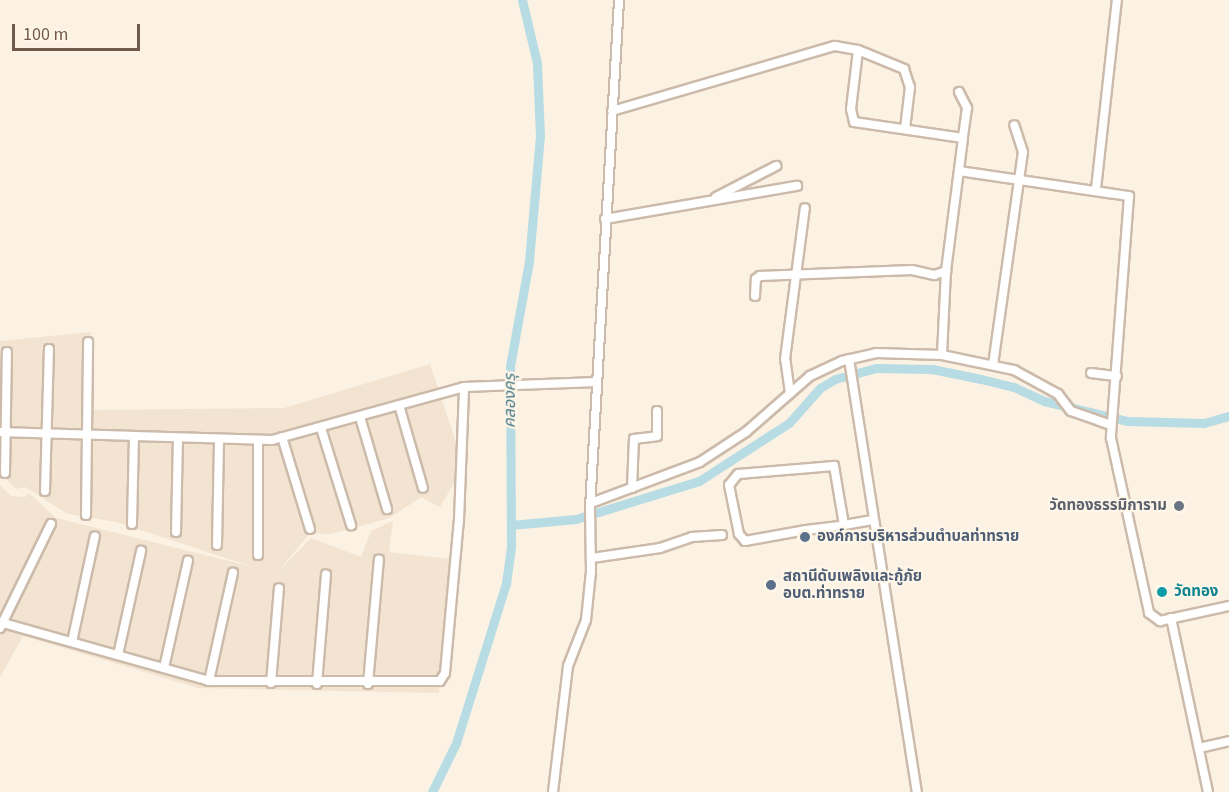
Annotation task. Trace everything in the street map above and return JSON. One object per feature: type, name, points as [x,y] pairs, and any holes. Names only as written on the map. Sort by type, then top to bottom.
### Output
[{"type":"street","points":[[553,792],[568,666],[586,620],[592,558],[590,505],[619,0]]},
{"type":"street","points":[[1096,189],[1117,0]]},
{"type":"street","points":[[612,111],[826,47],[858,50],[896,63],[909,77],[905,129]]},
{"type":"street","points":[[858,50],[851,120],[963,138]]},
{"type":"street","points":[[942,355],[946,271],[967,108],[959,92]]},
{"type":"street","points":[[993,365],[1023,144],[1014,125]]},
{"type":"street","points":[[710,200],[776,166]]},
{"type":"street","points":[[959,171],[1096,189],[1129,196],[1117,376],[1111,423],[1149,613],[1153,619],[1171,618],[1229,606]]},
{"type":"street","points":[[605,219],[797,186]]},
{"type":"street","points":[[790,393],[784,359],[805,208]]},
{"type":"street","points":[[755,296],[758,277],[912,270],[934,274],[946,271]]},
{"type":"street","points":[[86,515],[88,342]]},
{"type":"street","points":[[45,490],[49,349]]},
{"type":"street","points":[[5,473],[3,432],[7,352]]},
{"type":"street","points":[[590,505],[700,462],[746,432],[790,393],[824,368],[876,353],[942,355],[993,365],[1031,377],[1058,394],[1071,411],[1111,423]]},
{"type":"street","points":[[850,362],[917,792]]},
{"type":"street","points":[[1091,373],[1117,376]]},
{"type":"street","points":[[3,432],[258,440],[321,428],[464,387],[489,384],[597,382]]},
{"type":"street","points":[[51,524],[1,625],[72,642],[209,681],[430,684],[440,681],[445,673],[459,520],[464,387]]},
{"type":"street","points":[[399,405],[423,488]]},
{"type":"street","points":[[632,488],[634,439],[657,436],[657,411]]},
{"type":"street","points":[[360,417],[387,509]]},
{"type":"street","points":[[321,428],[351,525]]},
{"type":"street","points":[[132,524],[134,436]]},
{"type":"street","points":[[282,437],[310,529]]},
{"type":"street","points":[[176,532],[178,438]]},
{"type":"street","points":[[217,545],[219,439]]},
{"type":"street","points":[[258,440],[258,555]]},
{"type":"street","points":[[844,525],[834,466],[738,474],[729,485],[739,534],[745,541],[844,525],[873,520]]},
{"type":"street","points":[[592,558],[722,535]]},
{"type":"street","points":[[72,642],[95,536]]},
{"type":"street","points":[[117,655],[141,551]]},
{"type":"street","points":[[368,684],[380,559]]},
{"type":"street","points":[[164,668],[188,561]]},
{"type":"street","points":[[209,681],[233,573]]},
{"type":"street","points":[[317,684],[327,574]]},
{"type":"street","points":[[271,683],[279,588]]},
{"type":"street","points":[[1171,618],[1208,792]]},
{"type":"street","points":[[1199,748],[1229,741]]},
{"type":"shaded area","points":[[91,332],[91,410],[284,408],[430,364],[464,466],[440,507],[421,497],[390,518],[331,534],[310,533],[277,573],[311,538],[361,557],[371,531],[393,521],[389,552],[450,559],[439,693],[198,688],[23,636],[0,677],[0,485],[11,496],[25,497],[29,493],[56,518],[253,567],[116,522],[68,514],[25,487],[16,489],[0,473],[0,341]]},
{"type":"waterway","name":"คลองครุ","points":[[432,792],[456,743],[506,583],[511,546],[510,366],[529,261],[540,136],[537,63],[522,0]]},
{"type":"waterway","points":[[511,525],[576,519],[699,481],[789,423],[820,388],[835,379],[876,368],[932,369],[981,379],[1014,387],[1044,401],[1127,421],[1204,423],[1229,416]]},
{"type":"place","name":"วัดทองธรรมิการาม","points":[[1179,506]]},
{"type":"place","name":"องค์การบริหารส่วนตำบลท่าทราย","points":[[805,537]]},
{"type":"place","name":"สถานีดับเพลิงและกู้ภัย อบต.ท่าทราย","points":[[771,585]]},
{"type":"place","name":"วัดทอง","points":[[1162,592]]}]
